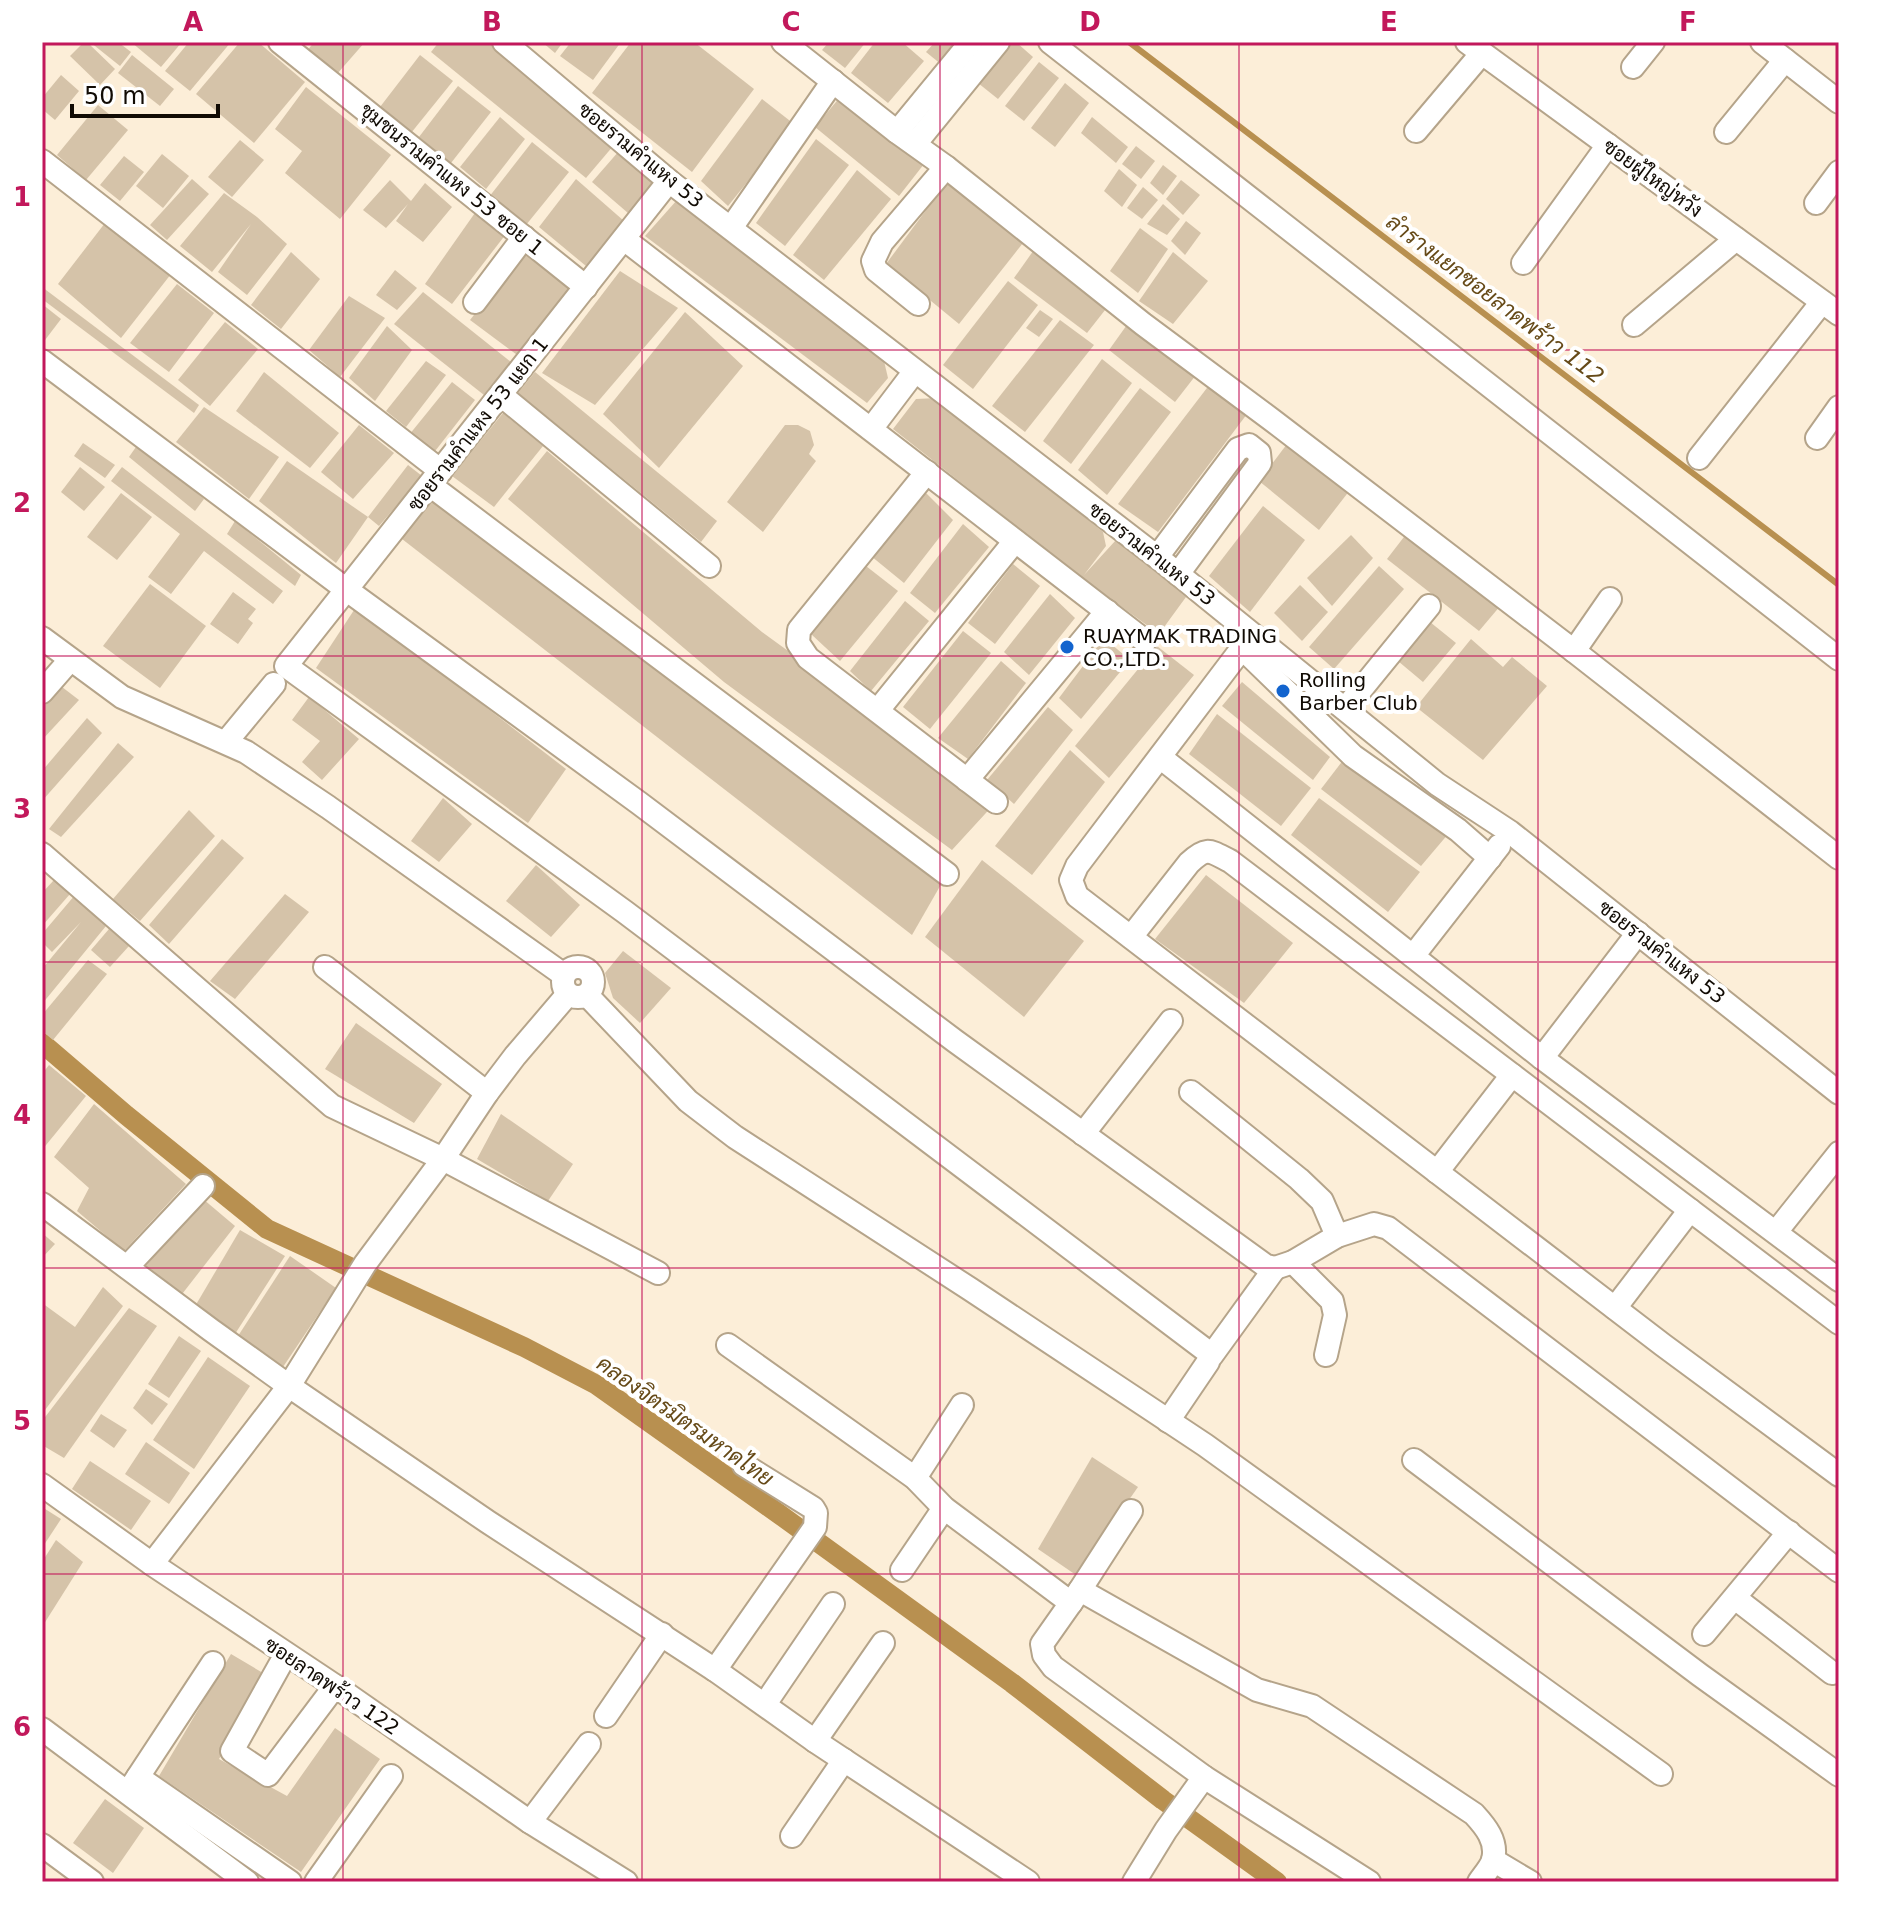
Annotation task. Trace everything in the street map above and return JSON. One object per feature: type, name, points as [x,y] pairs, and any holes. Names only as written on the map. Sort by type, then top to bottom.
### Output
[{"type":"street","name":"ชุมชนรามคำแหง 53 ซอย 1","points":[[280,42],[586,287]]},
{"type":"street","name":"ซอยรามคำแหง 53","points":[[504,42],[669,181],[1157,557],[1247,641],[1345,709],[1437,784],[1510,832],[1839,1093]]},
{"type":"street","points":[[783,42],[1143,324],[1574,651],[1839,858]]},
{"type":"street","points":[[906,138],[971,42]]},
{"type":"street","points":[[906,138],[998,42]]},
{"type":"street","points":[[1050,42],[1839,659]]},
{"type":"street","points":[[1633,67],[1653,42]]},
{"type":"street","points":[[1762,42],[1839,83]]},
{"type":"street","points":[[1416,131],[1475,47]]},
{"type":"street","name":"ซอยผู้ใหญ่หวัง","points":[[1475,47],[1830,308]]},
{"type":"street","points":[[1784,51],[1839,102]]},
{"type":"street","points":[[1726,132],[1784,51]]},
{"type":"street","points":[[731,228],[833,81]]},
{"type":"street","points":[[1523,263],[1608,145]]},
{"type":"street","points":[[42,161],[436,478],[947,874]]},
{"type":"street","points":[[918,304],[876,270],[873,261],[882,242],[946,167]]},
{"type":"street","points":[[1816,203],[1839,172]]},
{"type":"street","name":"ซอยรามคำแหง 53 แยก 1","points":[[226,742],[669,181]]},
{"type":"street","points":[[475,302],[524,237]]},
{"type":"street","points":[[624,239],[1145,641]]},
{"type":"street","points":[[1634,325],[1736,239]]},
{"type":"street","points":[[1699,458],[1830,308]]},
{"type":"street","points":[[42,361],[955,1041],[1266,1266],[1284,1265],[1332,1301],[1335,1315],[1326,1355]]},
{"type":"street","points":[[871,429],[915,371]]},
{"type":"street","points":[[501,395],[709,566]]},
{"type":"street","points":[[1817,438],[1839,407]]},
{"type":"street","points":[[1157,557],[1238,449],[1249,445],[1259,453],[1260,463],[1178,574]]},
{"type":"street","points":[[927,472],[799,630],[798,643],[808,658],[996,802]]},
{"type":"street","points":[[878,710],[1015,541]]},
{"type":"street","points":[[1574,651],[1610,599]]},
{"type":"street","points":[[1345,709],[1429,606]]},
{"type":"street","points":[[967,780],[1107,611]]},
{"type":"street","points":[[42,638],[122,697],[246,752],[328,807],[573,988],[688,1101],[735,1137],[1217,1454],[1661,1774]]},
{"type":"street","points":[[1490,858],[1458,830],[1353,756],[1247,641],[1077,866],[1071,880],[1077,896],[1615,1308],[1839,1475]]},
{"type":"street","points":[[42,692],[70,660]]},
{"type":"street","points":[[280,675],[625,912],[1212,1355],[1284,1265],[1337,1236],[1374,1224],[1388,1228],[1839,1571]]},
{"type":"street","points":[[1160,757],[1542,1058],[1839,1280]]},
{"type":"street","points":[[1413,956],[1510,832]]},
{"type":"street","points":[[1131,937],[1200,853],[1209,851],[1230,861],[1839,1323]]},
{"type":"street","points":[[42,854],[332,1106],[443,1159],[658,1273]]},
{"type":"street","points":[[1542,1058],[1638,933]]},
{"type":"street","points":[[325,967],[487,1093]]},
{"type":"street","points":[[152,1564],[289,1386],[365,1264],[443,1159],[487,1093],[573,988]]},
{"type":"street","points":[[1083,1134],[1171,1021]]},
{"type":"street","points":[[1437,1172],[1512,1075]]},
{"type":"street","points":[[1191,1092],[1322,1201],[1337,1236]]},
{"type":"street","points":[[1776,1232],[1839,1153]]},
{"type":"street","points":[[127,1267],[203,1186]]},
{"type":"street","points":[[42,1204],[289,1386],[1028,1882]]},
{"type":"street","points":[[1615,1308],[1690,1210]]},
{"type":"street","points":[[728,1345],[915,1478],[944,1508],[1076,1597],[1257,1690],[1312,1706],[1474,1814],[1488,1830],[1493,1844],[1493,1860],[1479,1882]]},
{"type":"street","points":[[1168,1421],[1208,1362]]},
{"type":"street","points":[[915,1478],[962,1405]]},
{"type":"street","points":[[1414,1460],[1700,1675],[1839,1775]]},
{"type":"street","points":[[715,1670],[815,1527],[816,1513],[813,1508],[744,1465]]},
{"type":"street","name":"ซอยลาดพร้าว 122","points":[[42,1485],[152,1564],[530,1822],[626,1882]]},
{"type":"street","points":[[902,1570],[944,1508]]},
{"type":"street","points":[[1131,1511],[1042,1644],[1044,1655],[1053,1667],[1204,1777],[1369,1882]]},
{"type":"street","points":[[1704,1634],[1789,1532]]},
{"type":"street","points":[[1735,1598],[1832,1673]]},
{"type":"street","points":[[765,1704],[833,1604]]},
{"type":"street","points":[[606,1716],[662,1634]]},
{"type":"street","points":[[815,1741],[883,1643]]},
{"type":"street","points":[[286,1654],[232,1751],[268,1775],[335,1686]]},
{"type":"street","points":[[133,1785],[213,1663]]},
{"type":"street","points":[[42,1729],[290,1882]]},
{"type":"street","points":[[530,1822],[589,1744]]},
{"type":"street","points":[[792,1836],[844,1760]]},
{"type":"street","points":[[316,1882],[391,1776]]},
{"type":"street","points":[[1134,1882],[1204,1777]]},
{"type":"street","points":[[133,1785],[247,1882]]},
{"type":"street","points":[[42,1845],[92,1882]]},
{"type":"street","points":[[1493,1860],[1530,1882]]},
{"type":"building","points":[[84,42],[115,69],[100,85],[70,56]]},
{"type":"building","points":[[90,42],[118,42],[131,52],[120,66]]},
{"type":"building","points":[[131,42],[182,42],[161,67]]},
{"type":"building","points":[[189,42],[231,42],[190,91],[165,71]]},
{"type":"building","points":[[240,42],[258,42],[305,82],[254,143],[196,94]]},
{"type":"building","points":[[314,42],[365,42],[337,74],[307,51]]},
{"type":"building","points":[[439,42],[489,42],[614,145],[586,178],[431,52]]},
{"type":"building","points":[[542,42],[563,42],[555,53]]},
{"type":"building","points":[[571,42],[621,42],[593,80],[560,56]]},
{"type":"building","points":[[631,42],[694,42],[754,89],[692,172],[592,93]]},
{"type":"building","points":[[829,42],[866,42],[845,68],[822,50]]},
{"type":"building","points":[[875,42],[902,42],[924,61],[888,103],[851,73]]},
{"type":"building","points":[[935,42],[960,42],[942,65],[926,52]]},
{"type":"building","points":[[1010,42],[1016,42],[1033,57],[998,99],[978,83]]},
{"type":"building","points":[[132,55],[174,89],[160,106],[118,73]]},
{"type":"building","points":[[420,55],[453,81],[411,133],[380,107]]},
{"type":"building","points":[[1039,62],[1059,78],[1024,121],[1005,106]]},
{"type":"building","points":[[61,75],[79,91],[55,120],[42,109],[42,98]]},
{"type":"building","points":[[1065,83],[1089,103],[1055,147],[1031,128]]},
{"type":"building","points":[[458,86],[491,112],[451,163],[419,137]]},
{"type":"building","points":[[306,87],[391,155],[340,219],[285,173],[302,151],[275,129]]},
{"type":"building","points":[[841,96],[924,164],[899,196],[815,127]]},
{"type":"building","points":[[762,99],[794,124],[728,206],[701,181]]},
{"type":"building","points":[[98,105],[128,130],[86,180],[57,155]]},
{"type":"building","points":[[500,117],[525,139],[486,189],[460,167]]},
{"type":"building","points":[[1092,117],[1128,147],[1116,163],[1081,133]]},
{"type":"building","points":[[816,139],[849,165],[785,246],[756,223]]},
{"type":"building","points":[[240,140],[264,160],[232,197],[208,177]]},
{"type":"building","points":[[532,142],[569,172],[526,225],[489,197]]},
{"type":"building","points":[[1136,146],[1155,161],[1141,179],[1122,164]]},
{"type":"building","points":[[619,151],[655,181],[628,213],[592,182]]},
{"type":"building","points":[[162,154],[189,176],[163,208],[136,186]]},
{"type":"building","points":[[124,156],[144,172],[120,201],[100,185]]},
{"type":"building","points":[[1163,165],[1177,176],[1163,195],[1150,183]]},
{"type":"building","points":[[1119,169],[1137,185],[1122,207],[1104,191]]},
{"type":"building","points":[[857,170],[891,199],[824,280],[793,255]]},
{"type":"building","points":[[192,179],[209,194],[167,240],[150,225]]},
{"type":"building","points":[[576,179],[624,221],[586,266],[539,227]]},
{"type":"building","points":[[390,180],[411,201],[425,183],[452,207],[423,242],[396,221],[408,204],[386,228],[363,210]]},
{"type":"building","points":[[1181,180],[1200,195],[1183,215],[1166,199]]},
{"type":"building","points":[[947,182],[1023,243],[959,324],[886,264]]},
{"type":"building","points":[[1143,187],[1158,200],[1142,219],[1127,208]]},
{"type":"building","points":[[224,193],[287,244],[247,295],[218,272],[251,224],[212,272],[180,246]]},
{"type":"building","points":[[677,200],[884,361],[888,378],[867,403],[645,236]]},
{"type":"building","points":[[1163,204],[1180,219],[1167,235],[1147,224]]},
{"type":"building","points":[[477,210],[506,234],[452,304],[425,284]]},
{"type":"building","points":[[1186,221],[1201,233],[1185,255],[1171,241]]},
{"type":"building","points":[[105,223],[171,274],[121,338],[58,284]]},
{"type":"building","points":[[1140,228],[1168,249],[1138,293],[1110,271]]},
{"type":"building","points":[[1036,247],[1109,305],[1087,333],[1014,278]]},
{"type":"building","points":[[525,250],[577,293],[524,360],[470,320]]},
{"type":"building","points":[[291,252],[320,279],[281,329],[251,305]]},
{"type":"building","points":[[1173,252],[1208,281],[1173,324],[1139,301]]},
{"type":"building","points":[[395,270],[417,288],[397,310],[376,295]]},
{"type":"building","points":[[620,271],[678,308],[595,405],[542,373]]},
{"type":"building","points":[[1008,281],[1038,305],[973,389],[943,365]]},
{"type":"building","points":[[177,284],[214,313],[169,372],[130,343]]},
{"type":"building","points":[[42,287],[199,405],[194,413],[42,299]]},
{"type":"building","points":[[423,292],[511,362],[484,395],[394,324]]},
{"type":"building","points":[[349,296],[385,318],[340,377],[309,350]]},
{"type":"building","points":[[42,304],[61,319],[42,344]]},
{"type":"building","points":[[1040,310],[1053,319],[1039,337],[1026,328]]},
{"type":"building","points":[[685,312],[743,366],[659,468],[603,414]]},
{"type":"building","points":[[1060,320],[1094,345],[1025,432],[992,406]]},
{"type":"building","points":[[225,322],[258,349],[210,406],[178,380]]},
{"type":"building","points":[[1129,322],[1196,375],[1175,402],[1109,350]]},
{"type":"building","points":[[387,326],[412,350],[375,401],[349,378]]},
{"type":"building","points":[[1102,359],[1132,383],[1071,464],[1043,441]]},
{"type":"building","points":[[426,361],[446,375],[406,427],[386,411]]},
{"type":"building","points":[[264,372],[339,433],[310,468],[236,411]]},
{"type":"building","points":[[535,372],[717,521],[701,542],[518,393]]},
{"type":"building","points":[[452,382],[475,400],[432,455],[409,435]]},
{"type":"building","points":[[1210,384],[1247,414],[1158,532],[1118,504]]},
{"type":"building","points":[[1140,388],[1171,412],[1107,495],[1078,470]]},
{"type":"building","points":[[937,398],[1103,532],[1106,546],[1084,575],[1116,540],[1186,597],[1159,634],[1082,578],[893,429],[916,399]]},
{"type":"building","points":[[204,407],[279,457],[249,499],[176,442]]},
{"type":"building","points":[[503,413],[543,446],[494,507],[452,476]]},
{"type":"building","points":[[359,425],[394,453],[353,499],[321,472]]},
{"type":"building","points":[[785,425],[798,425],[810,431],[814,445],[809,454],[816,461],[763,532],[727,502]]},
{"type":"building","points":[[83,443],[115,465],[105,478],[74,456]]},
{"type":"building","points":[[138,444],[204,499],[195,511],[129,457]]},
{"type":"building","points":[[1287,444],[1350,490],[1319,530],[1259,481]]},
{"type":"building","points":[[547,451],[762,632],[996,802],[952,850],[724,682],[508,499]]},
{"type":"building","points":[[287,461],[368,517],[336,563],[259,501]]},
{"type":"building","points":[[408,465],[422,476],[379,526],[368,517]]},
{"type":"building","points":[[80,467],[105,487],[84,511],[61,492]]},
{"type":"building","points":[[122,467],[283,591],[273,604],[204,551],[171,594],[148,577],[180,534],[111,481]]},
{"type":"building","points":[[430,485],[947,874],[912,935],[393,532]]},
{"type":"building","points":[[925,492],[953,520],[904,583],[871,556]]},
{"type":"building","points":[[121,493],[152,517],[117,560],[87,537]]},
{"type":"building","points":[[1263,506],[1305,540],[1250,612],[1209,576]]},
{"type":"building","points":[[235,521],[301,575],[295,586],[227,534]]},
{"type":"building","points":[[963,524],[989,547],[935,613],[910,593]]},
{"type":"building","points":[[1407,533],[1501,605],[1479,631],[1387,559]]},
{"type":"building","points":[[1351,535],[1373,558],[1332,606],[1307,578]]},
{"type":"building","points":[[1013,564],[1040,586],[995,644],[968,623]]},
{"type":"building","points":[[866,566],[898,591],[840,661],[811,634]]},
{"type":"building","points":[[1379,566],[1404,589],[1334,669],[1309,647]]},
{"type":"building","points":[[150,584],[206,626],[160,688],[103,646]]},
{"type":"building","points":[[1300,585],[1328,612],[1302,641],[1274,613]]},
{"type":"building","points":[[233,592],[256,609],[248,619],[253,623],[238,644],[210,624]]},
{"type":"building","points":[[1050,594],[1075,618],[1029,675],[1004,652]]},
{"type":"building","points":[[905,601],[929,621],[871,691],[850,671]]},
{"type":"building","points":[[356,607],[566,769],[528,823],[316,668]]},
{"type":"building","points":[[1430,622],[1456,643],[1423,682],[1398,661]]},
{"type":"building","points":[[963,631],[991,653],[930,729],[903,707]]},
{"type":"building","points":[[1104,638],[1130,660],[1081,719],[1059,698]]},
{"type":"building","points":[[1471,639],[1503,667],[1512,657],[1547,686],[1483,760],[1416,707]]},
{"type":"building","points":[[1157,646],[1194,675],[1109,778],[1075,746]]},
{"type":"building","points":[[1001,661],[1026,683],[968,759],[938,738]]},
{"type":"building","points":[[1242,682],[1330,757],[1313,780],[1222,706]]},
{"type":"building","points":[[62,687],[79,700],[42,740],[42,708]]},
{"type":"building","points":[[309,697],[359,739],[322,780],[302,762],[320,741],[292,720]]},
{"type":"building","points":[[1048,707],[1073,730],[1014,804],[987,780]]},
{"type":"building","points":[[1217,714],[1311,788],[1281,826],[1189,754]]},
{"type":"building","points":[[87,718],[102,733],[42,801],[42,771]]},
{"type":"building","points":[[118,743],[134,757],[61,837],[49,829]]},
{"type":"building","points":[[1070,750],[1105,782],[1032,875],[995,846]]},
{"type":"building","points":[[1344,759],[1449,833],[1421,866],[1321,789]]},
{"type":"building","points":[[443,798],[472,824],[439,862],[411,841]]},
{"type":"building","points":[[1319,798],[1420,872],[1388,912],[1291,835]]},
{"type":"building","points":[[189,810],[215,836],[140,921],[113,899]]},
{"type":"building","points":[[222,839],[244,858],[169,944],[149,925]]},
{"type":"building","points":[[982,860],[1084,941],[1024,1017],[925,937]]},
{"type":"building","points":[[536,865],[580,905],[551,937],[506,901]]},
{"type":"building","points":[[1206,875],[1293,943],[1244,1003],[1155,939]]},
{"type":"building","points":[[54,880],[70,894],[42,926],[42,893]]},
{"type":"building","points":[[285,894],[309,912],[235,999],[210,981]]},
{"type":"building","points":[[75,895],[106,926],[42,1004],[42,969],[81,922],[52,952],[42,942],[42,934]]},
{"type":"building","points":[[109,929],[129,946],[110,967],[91,950]]},
{"type":"building","points":[[623,951],[671,988],[640,1023],[613,998],[605,973]]},
{"type":"building","points":[[88,960],[107,974],[53,1040],[42,1031],[42,1015]]},
{"type":"building","points":[[356,1023],[442,1084],[414,1123],[325,1069]]},
{"type":"building","points":[[49,1065],[86,1096],[42,1150],[42,1074]]},
{"type":"building","points":[[94,1104],[186,1184],[124,1251],[77,1211],[89,1188],[54,1157]]},
{"type":"building","points":[[501,1114],[573,1164],[548,1201],[477,1159]]},
{"type":"building","points":[[203,1199],[235,1226],[179,1298],[144,1268]]},
{"type":"building","points":[[240,1230],[285,1256],[235,1334],[194,1308]]},
{"type":"building","points":[[42,1233],[55,1244],[42,1258]]},
{"type":"building","points":[[290,1256],[336,1288],[283,1367],[238,1336]]},
{"type":"building","points":[[103,1287],[123,1306],[42,1414],[42,1303],[75,1327]]},
{"type":"building","points":[[129,1308],[157,1326],[64,1458],[42,1445],[42,1421]]},
{"type":"building","points":[[179,1336],[201,1351],[169,1398],[148,1384]]},
{"type":"building","points":[[208,1357],[250,1386],[194,1469],[153,1440]]},
{"type":"building","points":[[146,1389],[168,1404],[152,1425],[133,1408]]},
{"type":"building","points":[[101,1414],[127,1430],[114,1448],[90,1431]]},
{"type":"building","points":[[146,1442],[190,1473],[169,1504],[125,1474]]},
{"type":"building","points":[[1092,1457],[1138,1487],[1076,1575],[1038,1549]]},
{"type":"building","points":[[90,1461],[151,1501],[131,1530],[72,1489]]},
{"type":"building","points":[[42,1507],[61,1519],[42,1548]]},
{"type":"building","points":[[56,1540],[83,1562],[42,1627],[42,1562]]},
{"type":"building","points":[[231,1654],[268,1676],[219,1759],[287,1796],[335,1728],[380,1759],[301,1872],[159,1776]]},
{"type":"building","points":[[105,1799],[144,1828],[113,1873],[73,1843]]},
{"type":"waterway","name":"ลำรางแยกซอยลาดพร้าว 112","points":[[1129,42],[1839,585]]},
{"type":"waterway","name":"คลองจิตรมิตรมหาดไทย","points":[[42,1043],[267,1229],[524,1347],[597,1385],[1012,1683],[1163,1800],[1277,1882]]},
{"type":"place","name":"RUAYMAK TRADING CO.,LTD.","points":[[1067,647]]},
{"type":"place","name":"Rolling Barber Club","points":[[1283,691]]}]
